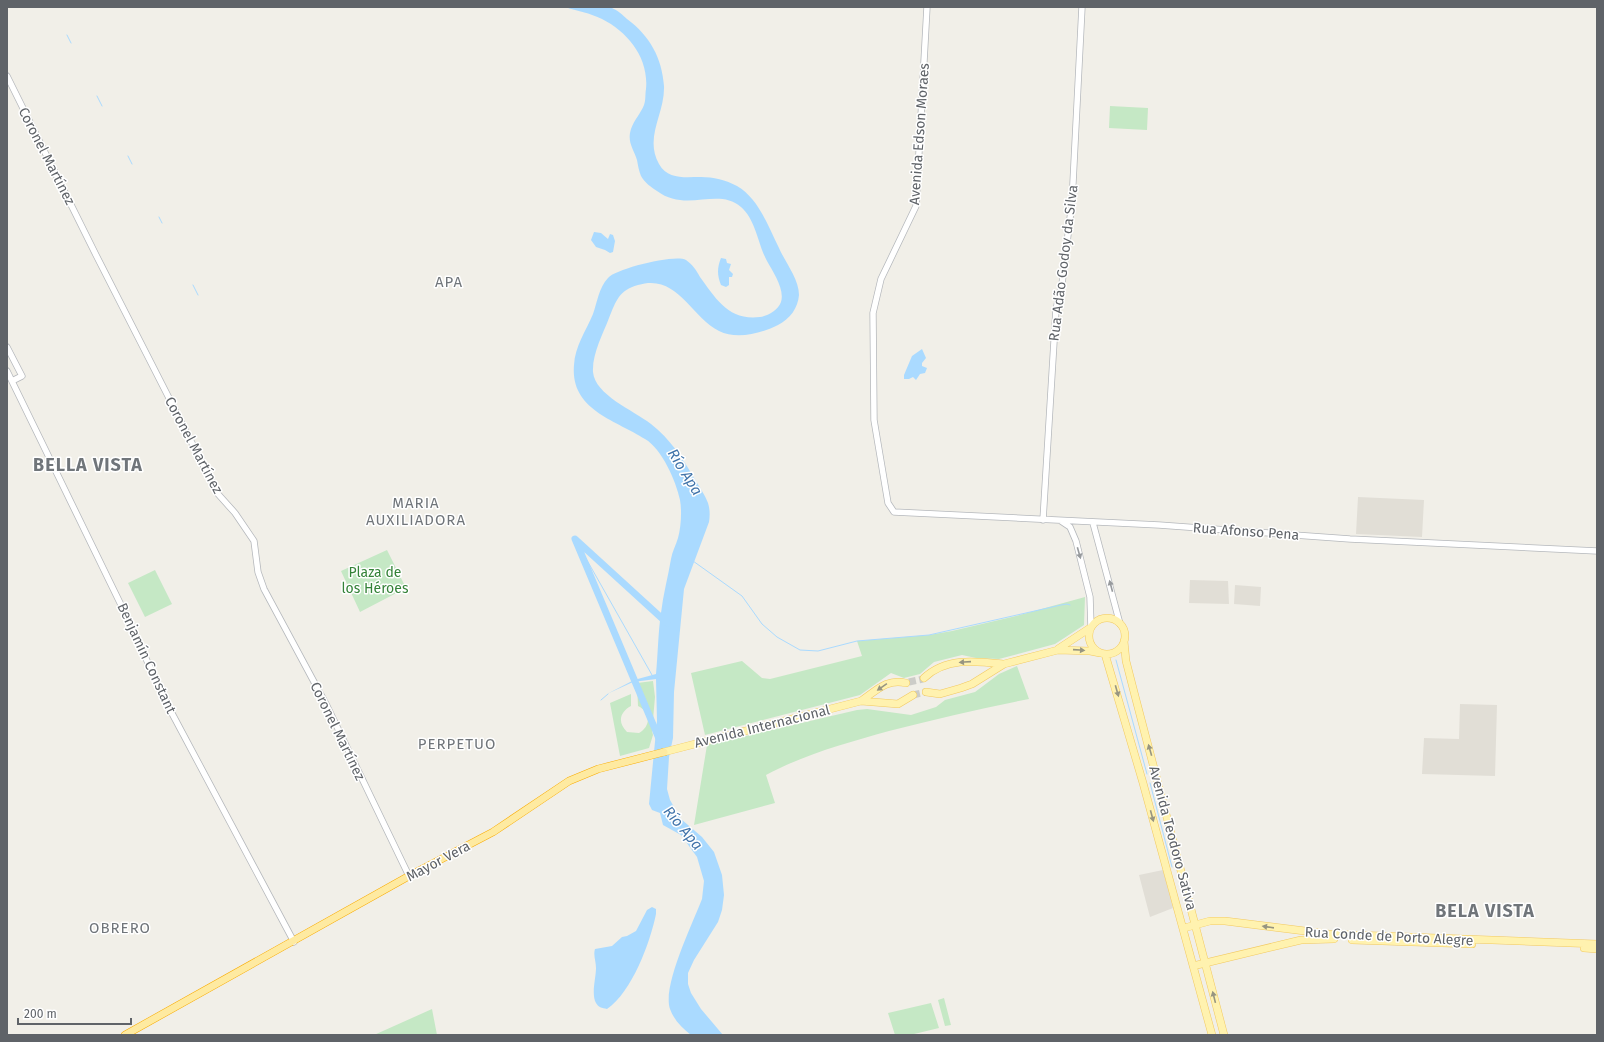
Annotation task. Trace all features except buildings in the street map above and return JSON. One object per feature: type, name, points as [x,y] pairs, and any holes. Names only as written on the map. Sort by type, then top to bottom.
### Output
[{"type":"highway","name":"Mayor Vera","points":[[125,1035],[233,974],[294,942],[409,876],[497,829],[577,777],[664,752]]},
{"type":"main road","points":[[1004,664],[966,661],[936,668],[923,678],[927,691],[944,693],[972,684],[1004,664],[1058,650],[1103,653],[1115,652],[1124,641],[1124,632],[1120,624],[1107,617],[1098,620],[1058,650]]},
{"type":"main road","points":[[1090,627],[1088,633],[1090,643],[1096,651],[1103,653]]},
{"type":"main road","name":"Avenida Teodoro Sativa","points":[[1124,641],[1126,661],[1224,1035]]},
{"type":"main road","name":"Avenida Teodoro Sativa","points":[[1103,653],[1127,726],[1184,928],[1212,1035]]},
{"type":"main road","name":"Avenida Internacional","points":[[664,752],[682,746],[861,701],[898,704],[911,696],[908,683],[898,681],[887,683],[861,701]]},
{"type":"main road","name":"Rua Conde de Porto Alegre","points":[[1184,928],[1210,921],[1225,921],[1329,934],[1597,944]]},
{"type":"main road","name":"Rua Conde de Porto Alegre","points":[[1193,966],[1308,939],[1597,949]]},
{"type":"street","name":"Avenida Edson Moraes","points":[[894,512],[888,503],[875,432],[872,386],[873,313],[881,279],[916,206],[919,185],[927,7]]},
{"type":"street","name":"Rua Adão Godoy da Silva","points":[[1043,520],[1056,309],[1062,284],[1072,202],[1082,7]]},
{"type":"street","name":"Coronel Martínez","points":[[7,76],[96,255],[218,494],[235,513],[254,541],[258,572],[264,589],[327,706],[409,876]]},
{"type":"street","points":[[7,347],[9,358],[22,376],[12,381]]},
{"type":"street","name":"Benjamín Constant","points":[[7,371],[124,609],[167,704],[294,942]]},
{"type":"street","name":"Rua Afonso Pena","points":[[894,512],[1597,551]]},
{"type":"street","points":[[1060,521],[1070,527],[1076,541],[1090,597],[1090,627]]},
{"type":"street","points":[[1093,523],[1120,624]]},
{"type":"shaded area","points":[[1358,497],[1424,500],[1422,537],[1356,534]]},
{"type":"shaded area","points":[[1190,580],[1228,581],[1229,604],[1189,603]]},
{"type":"shaded area","points":[[1235,585],[1261,587],[1260,606],[1234,604]]},
{"type":"shaded area","points":[[1460,704],[1497,705],[1495,776],[1422,774],[1424,738],[1459,739]]},
{"type":"shaded area","points":[[1163,870],[1173,908],[1150,917],[1139,875]]},
{"type":"green space","points":[[1110,106],[1148,108],[1147,130],[1109,128]]},
{"type":"green space","name":"Plaza de los Héroes","points":[[387,550],[406,588],[360,612],[341,571]]},
{"type":"green space","points":[[155,570],[172,604],[145,617],[128,583]]},
{"type":"green space","points":[[1085,597],[1084,625],[1055,644],[999,659],[976,658],[962,655],[934,662],[920,674],[904,678],[891,673],[860,695],[705,735],[691,673],[742,661],[762,678],[770,679],[862,656],[857,641],[929,635],[952,631],[1016,616]]},
{"type":"green space","points":[[1017,666],[1029,699],[889,731],[811,755],[766,775],[775,803],[694,825],[707,745],[857,710],[867,709],[911,715],[936,707],[945,700],[975,692],[999,674]]},
{"type":"green space","points":[[653,681],[655,697],[652,731],[653,735],[649,748],[620,756],[610,703],[631,694],[631,706],[622,714],[621,721],[627,732],[639,733],[646,727],[648,719],[645,712],[638,706],[637,683]]},
{"type":"green space","points":[[944,998],[951,1025],[945,1026],[938,1000]]},
{"type":"green space","points":[[931,1003],[939,1028],[910,1035],[895,1035],[888,1013]]},
{"type":"green space","points":[[432,1009],[437,1035],[374,1035]]},
{"type":"water","points":[[596,6],[612,8],[622,14],[648,40],[661,66],[664,86],[662,106],[654,135],[655,154],[659,164],[667,173],[672,175],[719,179],[733,184],[745,191],[767,222],[797,283],[799,295],[793,313],[778,325],[757,333],[734,335],[719,331],[709,324],[673,290],[663,285],[651,283],[632,287],[622,293],[616,301],[598,344],[593,365],[595,380],[607,395],[651,424],[670,442],[702,490],[709,508],[709,522],[684,589],[674,692],[673,738],[669,757],[667,789],[670,800],[681,819],[702,837],[714,852],[722,875],[724,895],[722,910],[718,922],[694,960],[688,973],[688,984],[691,993],[701,1009],[723,1035],[691,1035],[679,1024],[670,1009],[670,985],[674,970],[702,899],[704,881],[697,857],[681,835],[663,825],[660,813],[652,810],[649,804],[657,721],[656,679],[633,682],[607,694],[634,680],[656,674],[659,628],[663,600],[672,556],[680,529],[680,500],[672,475],[657,450],[645,439],[597,412],[579,393],[575,380],[574,365],[576,351],[593,314],[602,286],[613,274],[633,267],[670,259],[686,260],[724,307],[740,316],[760,317],[769,314],[780,305],[782,297],[778,281],[764,255],[750,219],[741,207],[732,201],[722,199],[679,200],[668,197],[646,183],[640,174],[630,138],[632,126],[643,108],[645,101],[646,78],[640,57],[635,47],[628,39],[611,24],[593,15],[565,7]]},
{"type":"water","points":[[594,232],[601,233],[608,239],[610,234],[613,235],[615,241],[613,252],[610,253],[596,247],[591,240]]},
{"type":"water","points":[[721,258],[726,259],[727,263],[731,264],[729,270],[733,274],[732,277],[729,277],[729,285],[726,287],[721,285],[719,278],[718,268]]},
{"type":"water","points":[[922,349],[926,358],[922,363],[922,366],[927,368],[925,373],[920,374],[916,380],[913,377],[904,379],[904,375],[912,356]]},
{"type":"water","points":[[652,907],[656,909],[656,914],[639,966],[632,979],[616,1001],[607,1009],[600,1007],[596,1003],[594,995],[596,968],[594,954],[595,949],[612,946],[622,937],[636,931],[647,910]]},
{"type":"waterway","points":[[67,35],[71,43]]},
{"type":"waterway","points":[[97,96],[102,106]]},
{"type":"waterway","points":[[128,156],[132,164]]},
{"type":"waterway","points":[[159,217],[162,223]]},
{"type":"waterway","points":[[193,285],[198,295]]},
{"type":"waterway","points":[[575,539],[652,675]]},
{"type":"waterway","name":"Río Apa","points":[[660,741],[575,539],[667,623]]},
{"type":"waterway","points":[[693,561],[742,596],[762,624],[777,637],[800,650],[818,651],[857,641],[929,635],[1061,605],[1070,605]]},
{"type":"waterway","points":[[1116,660],[1147,774]]},
{"type":"waterway","points":[[601,700],[608,694]]},
{"type":"waterway","points":[[1150,783],[1172,867]]},
{"type":"tunnel","points":[[909,682],[923,679]]},
{"type":"tunnel","points":[[913,695],[926,692]]},
{"type":"district","name":"APA","points":[[449,282]]},
{"type":"district","name":"BELLA VISTA","points":[[88,465]]},
{"type":"district","name":"MARIA AUXILIADORA","points":[[416,512]]},
{"type":"district","name":"PERPETUO","points":[[457,744]]},
{"type":"district","name":"BELA VISTA","points":[[1485,911]]},
{"type":"district","name":"OBRERO","points":[[120,928]]}]
